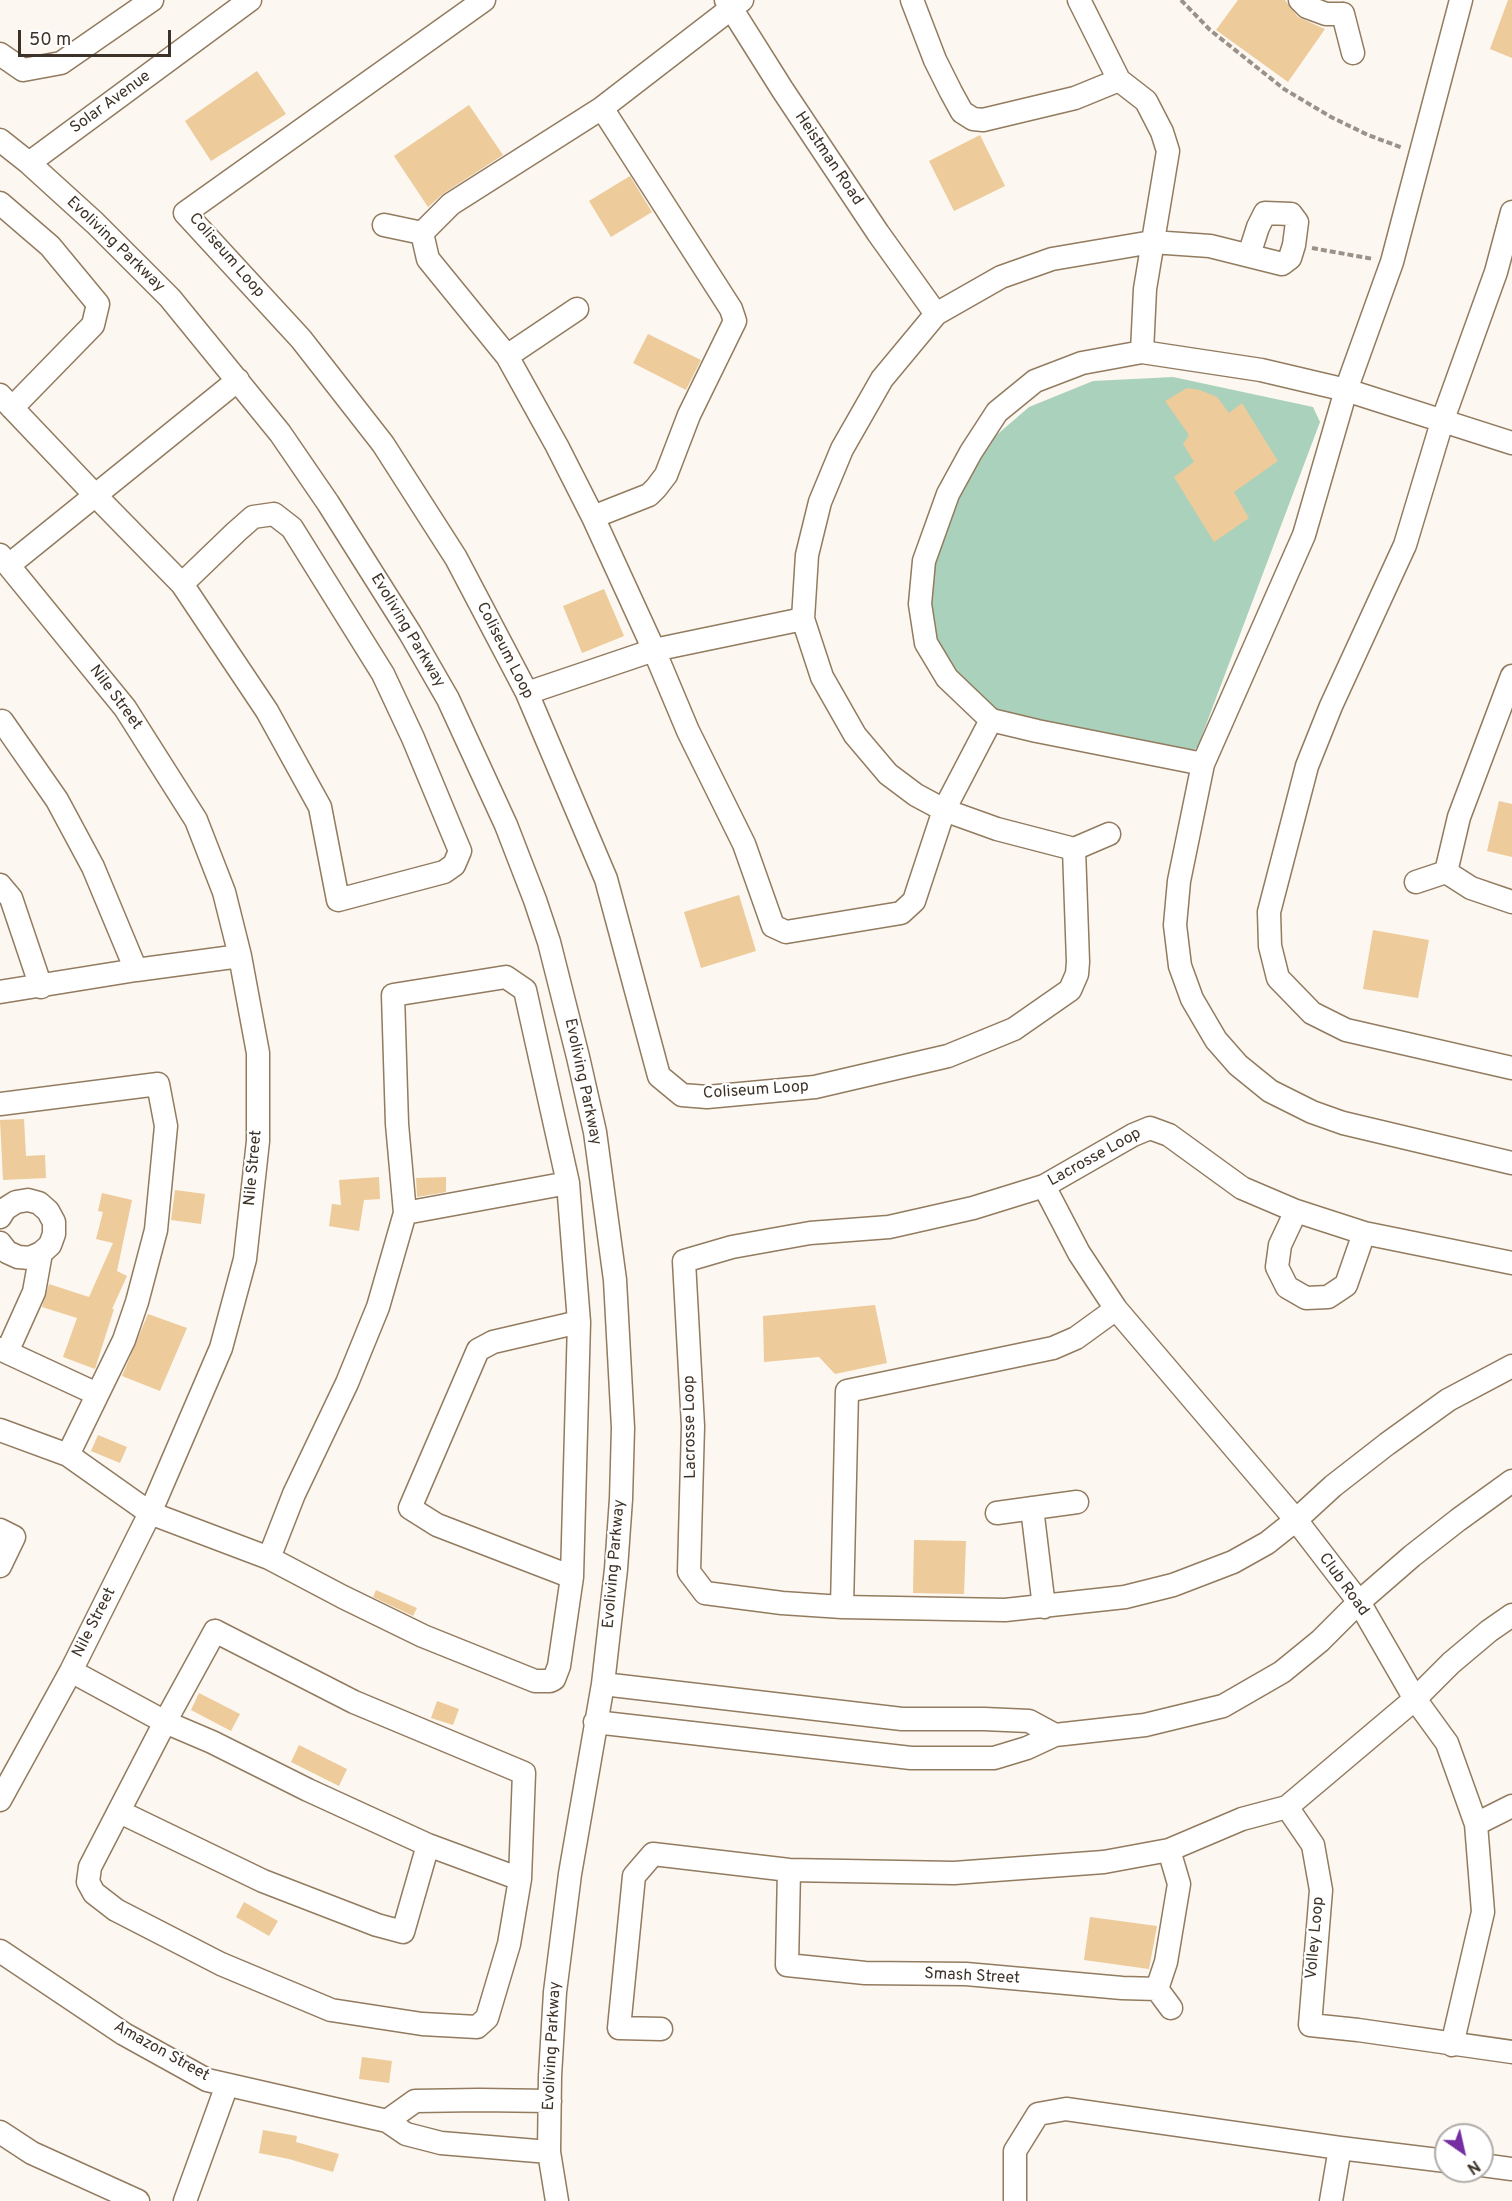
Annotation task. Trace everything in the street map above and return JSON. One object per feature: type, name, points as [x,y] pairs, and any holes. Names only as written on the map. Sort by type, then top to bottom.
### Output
[{"type":"street","points":[[0,54],[23,70],[62,63],[152,0]]},
{"type":"street","name":"Solar Avenue","points":[[29,163],[250,0]]},
{"type":"street","name":"Coliseum Loop","points":[[484,0],[185,213],[301,339],[383,444],[456,558],[527,693],[606,879],[659,1076],[682,1095],[707,1097],[815,1087],[948,1056],[1014,1029],[1070,990],[1077,974],[1074,849]]},
{"type":"street","points":[[912,0],[934,60],[963,112],[973,119],[983,120],[1075,98],[1119,80]]},
{"type":"street","points":[[1079,0],[1119,80],[1146,102],[1162,132],[1168,151],[1145,289],[1142,352]]},
{"type":"street","points":[[1300,0],[1307,7],[1326,14],[1348,7],[1353,53]]},
{"type":"street","points":[[1461,0],[1392,262],[1346,390],[1304,535],[1203,764],[1179,881],[1175,925],[1180,966],[1192,999],[1216,1040],[1238,1065],[1270,1091],[1312,1112],[1373,1131],[1512,1163]]},
{"type":"street","points":[[422,233],[451,204],[602,108],[733,2]]},
{"type":"street","name":"Heistman Road","points":[[733,2],[782,89],[936,314]]},
{"type":"street","points":[[593,517],[649,495],[656,489],[666,475],[689,415],[735,321],[731,309],[602,108]]},
{"type":"street","name":"Evoliving Parkway","points":[[0,140],[29,163],[110,237],[170,298],[280,433],[328,503],[410,633],[447,699],[506,825],[549,942],[595,1132],[615,1280],[623,1428],[616,1569],[603,1684],[570,1874],[555,1992],[549,2152],[557,2201]]},
{"type":"street","points":[[0,203],[50,246],[98,304],[93,325],[6,402],[182,584],[267,711],[320,807],[338,900],[444,872],[454,865],[460,851],[413,738],[383,674],[292,528],[274,514],[253,517],[182,584]]},
{"type":"street","points":[[1512,212],[1504,275],[1442,422],[1405,544],[1331,706],[1307,766],[1269,912],[1270,946],[1278,978],[1312,1013],[1346,1030],[1512,1068]]},
{"type":"street","points":[[1109,834],[1074,849],[997,829],[944,810],[916,795],[888,774],[855,735],[822,677],[803,620],[807,555],[820,502],[842,449],[882,379],[936,314],[1001,277],[1052,259],[1152,242],[1210,246],[1282,264],[1290,258],[1298,222],[1291,214],[1265,213],[1249,255]]},
{"type":"street","points":[[384,225],[422,233]]},
{"type":"street","points":[[422,233],[428,259],[507,356],[593,517],[688,731],[744,844],[773,926],[786,932],[901,913],[914,901],[944,810],[991,720]]},
{"type":"street","points":[[507,356],[577,309]]},
{"type":"street","points":[[1203,764],[1037,732],[991,720],[947,678],[926,643],[920,604],[924,561],[948,494],[970,452],[997,412],[1035,381],[1082,363],[1142,352],[1261,370],[1346,390],[1512,443]]},
{"type":"street","points":[[4,560],[95,495],[238,380]]},
{"type":"street","name":"Nile Street","points":[[0,1800],[71,1671],[150,1513],[188,1420],[221,1348],[245,1259],[258,1141],[258,1053],[240,956],[224,891],[196,820],[125,708],[4,560]]},
{"type":"street","points":[[527,693],[654,650],[803,620]]},
{"type":"street","points":[[1446,872],[1459,817],[1512,676]]},
{"type":"street","points":[[0,722],[2,721],[62,810],[93,867],[136,970]]},
{"type":"street","points":[[1416,882],[1446,872]]},
{"type":"street","points":[[1446,872],[1471,888],[1512,902]]},
{"type":"street","points":[[0,885],[10,898],[41,987]]},
{"type":"street","points":[[0,992],[240,956]]},
{"type":"street","points":[[0,1430],[68,1455],[150,1513],[269,1558],[423,1636],[535,1681],[554,1679],[559,1666],[572,1577],[579,1322],[568,1183],[525,990],[506,977],[393,995],[397,1125],[405,1213],[378,1307],[347,1383],[294,1494],[269,1558]]},
{"type":"street","points":[[0,1104],[158,1084],[166,1126],[156,1230],[137,1302],[124,1340],[68,1455]]},
{"type":"street","name":"Lacrosse Loop","points":[[1512,1263],[1364,1233],[1296,1212],[1242,1188],[1169,1135],[1150,1128],[1133,1135],[1044,1186],[973,1208],[889,1227],[810,1233],[732,1247],[684,1261],[693,1426],[689,1572],[705,1593],[782,1603],[842,1607],[1005,1610],[1125,1597],[1173,1585],[1233,1562],[1267,1543],[1333,1486],[1404,1431],[1448,1400],[1512,1366]]},
{"type":"street","points":[[405,1213],[568,1183]]},
{"type":"street","name":"Club Road","points":[[1044,1186],[1079,1253],[1116,1309],[1296,1520],[1359,1602],[1415,1699],[1447,1743],[1476,1824],[1483,1912],[1452,2045]]},
{"type":"street","points":[[0,1217],[5,1209],[16,1202],[28,1200],[39,1203],[48,1211],[54,1222],[54,1234],[50,1245],[41,1253],[30,1258],[18,1257],[7,1252],[0,1242]]},
{"type":"street","points":[[1296,1212],[1280,1245],[1277,1267],[1287,1287],[1306,1298],[1328,1297],[1346,1285],[1364,1233]]},
{"type":"street","points":[[41,1253],[34,1292],[4,1350],[97,1394]]},
{"type":"street","points":[[842,1607],[847,1391],[1053,1348],[1076,1338],[1116,1309]]},
{"type":"street","points":[[572,1577],[437,1525],[410,1508],[478,1350],[493,1342],[579,1322]]},
{"type":"street","points":[[595,1722],[911,1758],[994,1758],[1027,1748],[1055,1735],[1145,1725],[1223,1706],[1282,1672],[1320,1641],[1359,1602],[1440,1534],[1512,1481]]},
{"type":"street","points":[[997,1513],[1077,1502]]},
{"type":"street","points":[[1032,1508],[1044,1607]]},
{"type":"street","points":[[0,1566],[7,1534]]},
{"type":"street","points":[[662,2029],[619,2028],[634,1876],[653,1854],[789,1870],[954,1873],[1104,1862],[1169,1850],[1242,1819],[1287,1807],[1415,1699],[1451,1662],[1512,1615]]},
{"type":"street","points":[[215,1630],[354,1702],[524,1773],[520,1879],[509,1944],[487,2018],[477,2027],[422,2024],[331,2010],[221,1964],[116,1910],[94,1893],[88,1882],[90,1867],[165,1722],[215,1630]]},
{"type":"street","points":[[71,1671],[165,1722],[212,1742],[308,1790],[428,1845],[520,1879]]},
{"type":"street","points":[[603,1684],[902,1719],[1029,1721],[1055,1735]]},
{"type":"street","points":[[635,1726],[638,1688]]},
{"type":"street","points":[[789,1745],[793,1707]]},
{"type":"street","points":[[1476,1824],[1512,1806]]},
{"type":"street","name":"Volley Loop","points":[[1287,1807],[1313,1845],[1321,1890],[1301,2025],[1358,2030],[1512,2052]]},
{"type":"street","points":[[120,1812],[263,1881],[377,1925],[403,1932],[428,1845]]},
{"type":"street","points":[[1169,1850],[1179,1884],[1166,1962],[1157,1989],[1171,2008]]},
{"type":"street","name":"Smash Street","points":[[789,1870],[778,1969],[966,1974],[1157,1989]]},
{"type":"street","name":"Amazon Street","points":[[0,1950],[124,2034],[207,2080],[387,2121],[406,2134],[441,2143],[549,2152]]},
{"type":"street","points":[[185,2201],[227,2085]]},
{"type":"street","points":[[387,2121],[415,2101],[550,2101]]},
{"type":"street","points":[[1015,2201],[1015,2151],[1038,2114],[1066,2109],[1434,2160]]},
{"type":"street","points":[[0,2132],[32,2153],[138,2201]]},
{"type":"street","points":[[1331,2201],[1340,2148]]},
{"type":"street","points":[[1494,2167],[1512,2169]]},
{"type":"path","points":[[1181,0],[1210,30],[1284,89],[1331,117],[1368,135],[1421,154]]},
{"type":"path","points":[[1294,244],[1392,262]]},
{"type":"green space","points":[[1173,377],[1313,407],[1320,422],[1198,746],[1190,754],[993,715],[951,674],[933,640],[929,604],[930,557],[950,506],[992,439],[1029,407],[1093,381]]},
{"type":"building","points":[[1238,0],[1285,0],[1298,17],[1325,29],[1288,82],[1216,30]]},
{"type":"building","points":[[1508,0],[1512,0],[1512,58],[1490,49]]},
{"type":"building","points":[[257,71],[286,114],[211,161],[185,121]]},
{"type":"building","points":[[469,105],[503,155],[444,193],[428,207],[394,156]]},
{"type":"building","points":[[980,135],[1005,186],[954,211],[929,161]]},
{"type":"building","points":[[630,176],[652,212],[611,237],[589,201]]},
{"type":"building","points":[[648,334],[701,360],[686,390],[633,363]]},
{"type":"building","points":[[1187,388],[1200,390],[1217,397],[1229,413],[1242,403],[1278,461],[1234,492],[1249,518],[1214,542],[1174,477],[1194,462],[1183,444],[1189,435],[1165,401]]},
{"type":"building","points":[[604,589],[624,636],[582,653],[563,606]]},
{"type":"building","points":[[1499,801],[1512,804],[1512,857],[1487,851]]},
{"type":"building","points":[[739,895],[756,951],[701,968],[684,912]]},
{"type":"building","points":[[1373,930],[1429,940],[1418,998],[1363,989]]},
{"type":"building","points":[[24,1119],[26,1156],[45,1155],[46,1178],[3,1180],[0,1120]]},
{"type":"building","points":[[379,1177],[380,1199],[364,1200],[359,1231],[329,1226],[332,1204],[341,1205],[339,1180]]},
{"type":"building","points":[[446,1177],[446,1192],[417,1197],[416,1178]]},
{"type":"building","points":[[175,1190],[205,1194],[201,1224],[171,1220]]},
{"type":"building","points":[[102,1193],[132,1200],[117,1271],[127,1276],[112,1309],[114,1309],[95,1369],[63,1357],[77,1318],[42,1307],[49,1284],[89,1297],[113,1243],[96,1239],[103,1212],[98,1211]]},
{"type":"building","points":[[875,1305],[887,1363],[835,1374],[819,1357],[764,1362],[763,1316]]},
{"type":"building","points":[[148,1314],[187,1328],[160,1391],[122,1376]]},
{"type":"building","points":[[98,1435],[127,1447],[120,1463],[91,1451]]},
{"type":"building","points":[[914,1540],[966,1541],[964,1594],[913,1593]]},
{"type":"building","points":[[376,1590],[417,1608],[413,1616],[373,1597]]},
{"type":"building","points":[[199,1693],[240,1714],[231,1731],[191,1710]]},
{"type":"building","points":[[437,1701],[459,1709],[453,1725],[431,1718]]},
{"type":"building","points":[[299,1745],[347,1769],[339,1786],[291,1762]]},
{"type":"building","points":[[244,1902],[278,1921],[269,1936],[236,1917]]},
{"type":"building","points":[[1090,1917],[1157,1926],[1149,1969],[1084,1960]]},
{"type":"building","points":[[362,2057],[392,2061],[389,2083],[359,2079]]},
{"type":"building","points":[[263,2130],[297,2136],[296,2142],[339,2154],[333,2172],[259,2153]]}]
